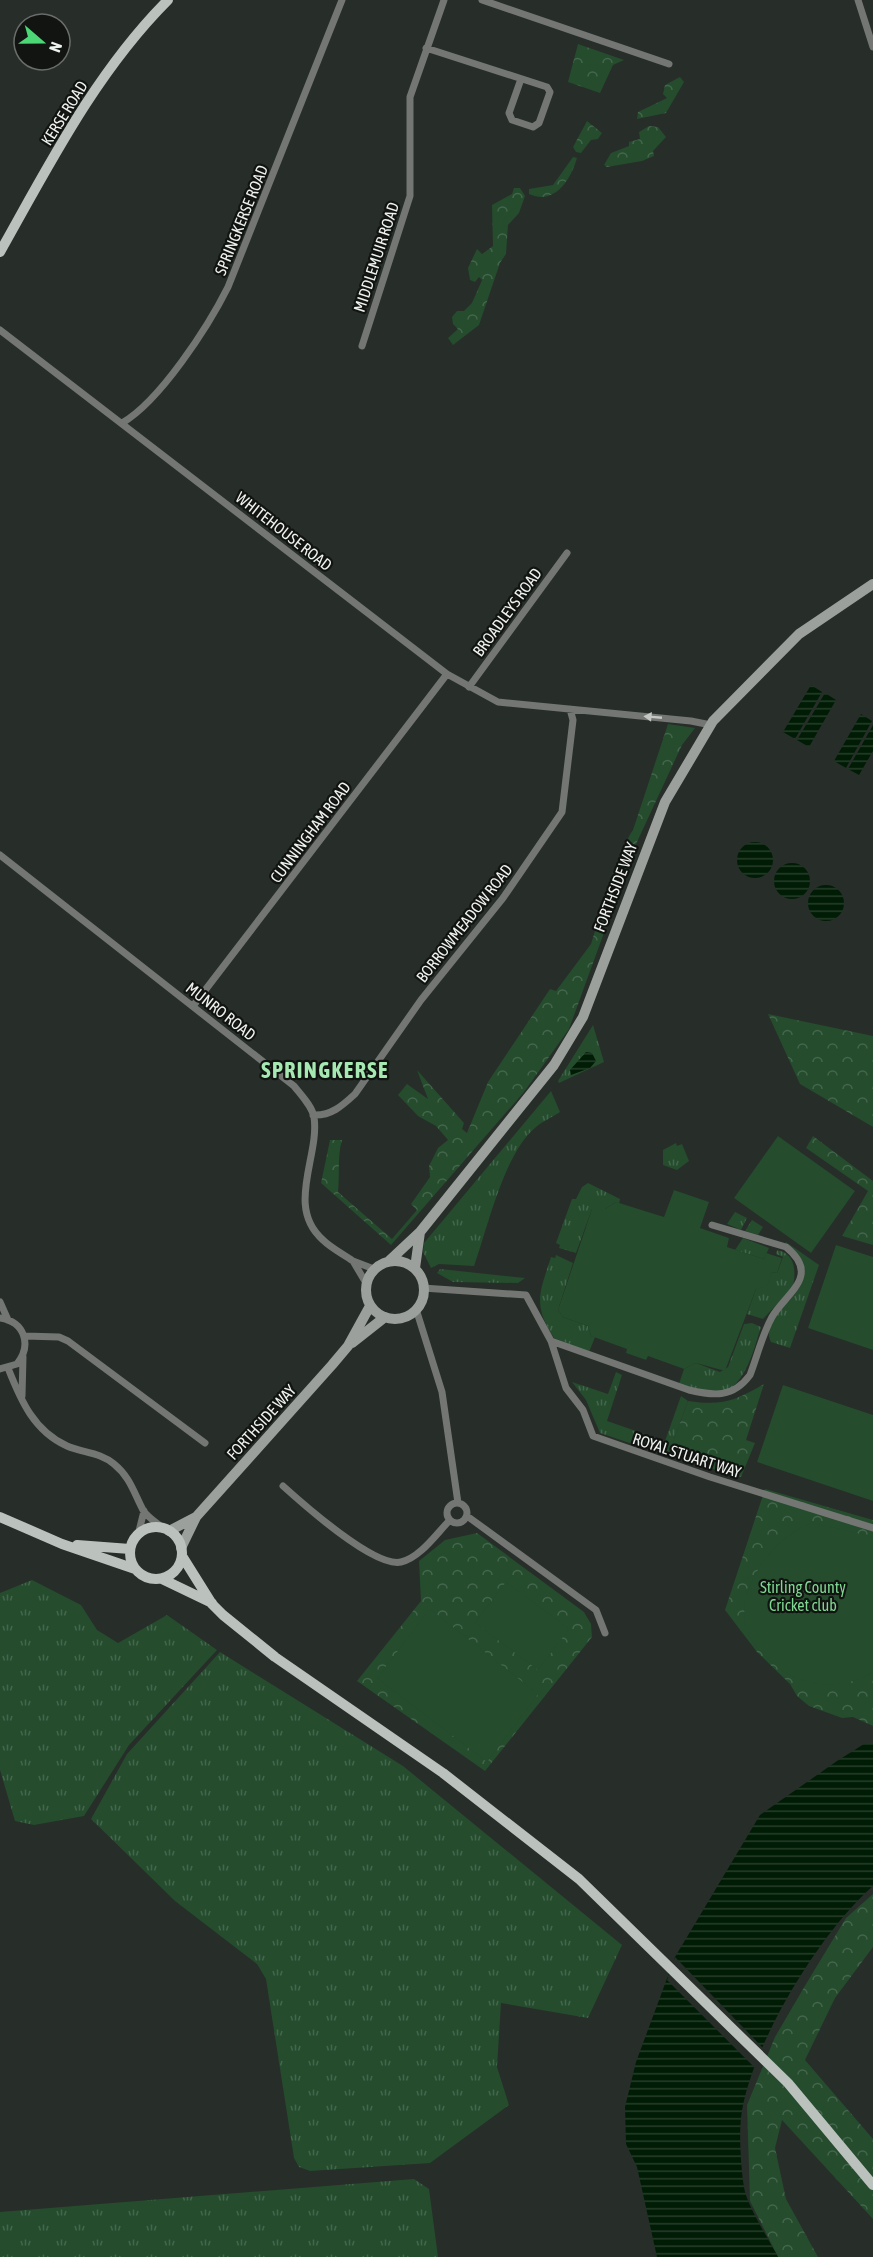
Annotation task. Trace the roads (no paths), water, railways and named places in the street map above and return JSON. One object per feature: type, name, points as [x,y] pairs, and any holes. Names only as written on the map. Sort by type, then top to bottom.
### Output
[{"type":"main road","name":"KERSE ROAD","points":[[0,252],[92,94],[124,49],[168,0]]},
{"type":"main road","points":[[0,1517],[62,1544],[135,1569],[145,1577],[162,1579],[212,1604],[275,1657],[444,1773],[579,1879],[655,1950],[788,2083],[873,2185]]},
{"type":"main road","points":[[135,1569],[130,1549],[138,1535],[150,1528],[166,1530],[177,1538],[181,1552],[212,1604]]},
{"type":"main road","points":[[62,1544],[130,1549]]},
{"type":"main road","points":[[162,1579],[175,1570],[181,1552]]},
{"type":"street","name":"SPRINGKERSE ROAD","points":[[122,423],[136,415],[162,386],[214,315],[248,239],[342,0]]},
{"type":"street","name":"MIDDLEMUIR ROAD","points":[[362,346],[410,196],[410,97],[444,0]]},
{"type":"street","points":[[482,0],[669,64]]},
{"type":"street","points":[[858,0],[873,47]]},
{"type":"street","points":[[426,48],[520,79],[550,89],[539,123],[533,127],[512,120],[509,113],[520,79]]},
{"type":"street","name":"WHITEHOUSE ROAD","points":[[0,330],[447,674],[470,687],[498,702],[691,721],[711,725]]},
{"type":"street","name":"BROADLEYS ROAD","points":[[470,687],[567,553]]},
{"type":"street","name":"FORTHSIDE WAY","points":[[389,1261],[420,1232],[442,1201],[542,1082],[583,1017],[626,899],[665,802],[711,725],[799,634],[873,584]]},
{"type":"street","name":"CUNNINGHAM ROAD","points":[[193,1006],[447,674]]},
{"type":"street","name":"BORROWMEADOW ROAD","points":[[313,1114],[325,1115],[355,1094],[421,1000],[503,898],[562,812],[573,720],[570,709]]},
{"type":"street","name":"MUNRO ROAD","points":[[0,855],[294,1086],[313,1114]]},
{"type":"street","points":[[313,1114],[315,1138],[304,1191],[310,1222],[322,1240],[353,1261],[374,1269]]},
{"type":"street","points":[[551,1341],[712,1396],[723,1395],[744,1383],[750,1375],[771,1318],[797,1288],[799,1261],[786,1247],[712,1225]]},
{"type":"street","name":"FORTHSIDE WAY","points":[[415,1268],[420,1232]]},
{"type":"street","points":[[353,1261],[366,1283],[370,1306],[385,1317],[403,1317],[416,1309],[421,1301],[423,1288],[415,1268],[399,1261],[389,1261],[374,1269],[366,1283]]},
{"type":"street","name":"ROYAL STUART WAY","points":[[423,1288],[526,1295],[551,1341],[566,1388],[583,1410],[593,1436],[710,1477],[873,1528]]},
{"type":"street","points":[[0,1302],[4,1319],[16,1324],[26,1336],[59,1337],[68,1341],[205,1443]]},
{"type":"street","name":"FORTHSIDE WAY","points":[[348,1346],[370,1306]]},
{"type":"street","points":[[416,1309],[442,1392],[458,1503]]},
{"type":"street","name":"FORTHSIDE WAY","points":[[181,1552],[195,1517],[348,1346],[385,1317]]},
{"type":"street","points":[[21,1402],[22,1357],[26,1336]]},
{"type":"street","points":[[22,1357],[4,1369],[21,1402],[42,1431],[68,1446],[97,1454],[114,1464],[132,1485],[144,1511],[166,1530]]},
{"type":"street","points":[[283,1486],[350,1539],[390,1563],[403,1562],[422,1549],[450,1520]]},
{"type":"street","points":[[458,1503],[465,1507],[467,1516],[596,1610],[605,1633]]},
{"type":"street","points":[[450,1520],[448,1509],[458,1503]]},
{"type":"street","points":[[138,1535],[144,1511]]},
{"type":"street","points":[[450,1520],[460,1523],[467,1516]]},
{"type":"street","name":"FORTHSIDE WAY","points":[[166,1530],[195,1517]]},
{"type":"district","name":"SPRINGKERSE","points":[[325,1070]]},
{"type":"park label","name":"Stirling County Cricket club","points":[[803,1596]]}]
